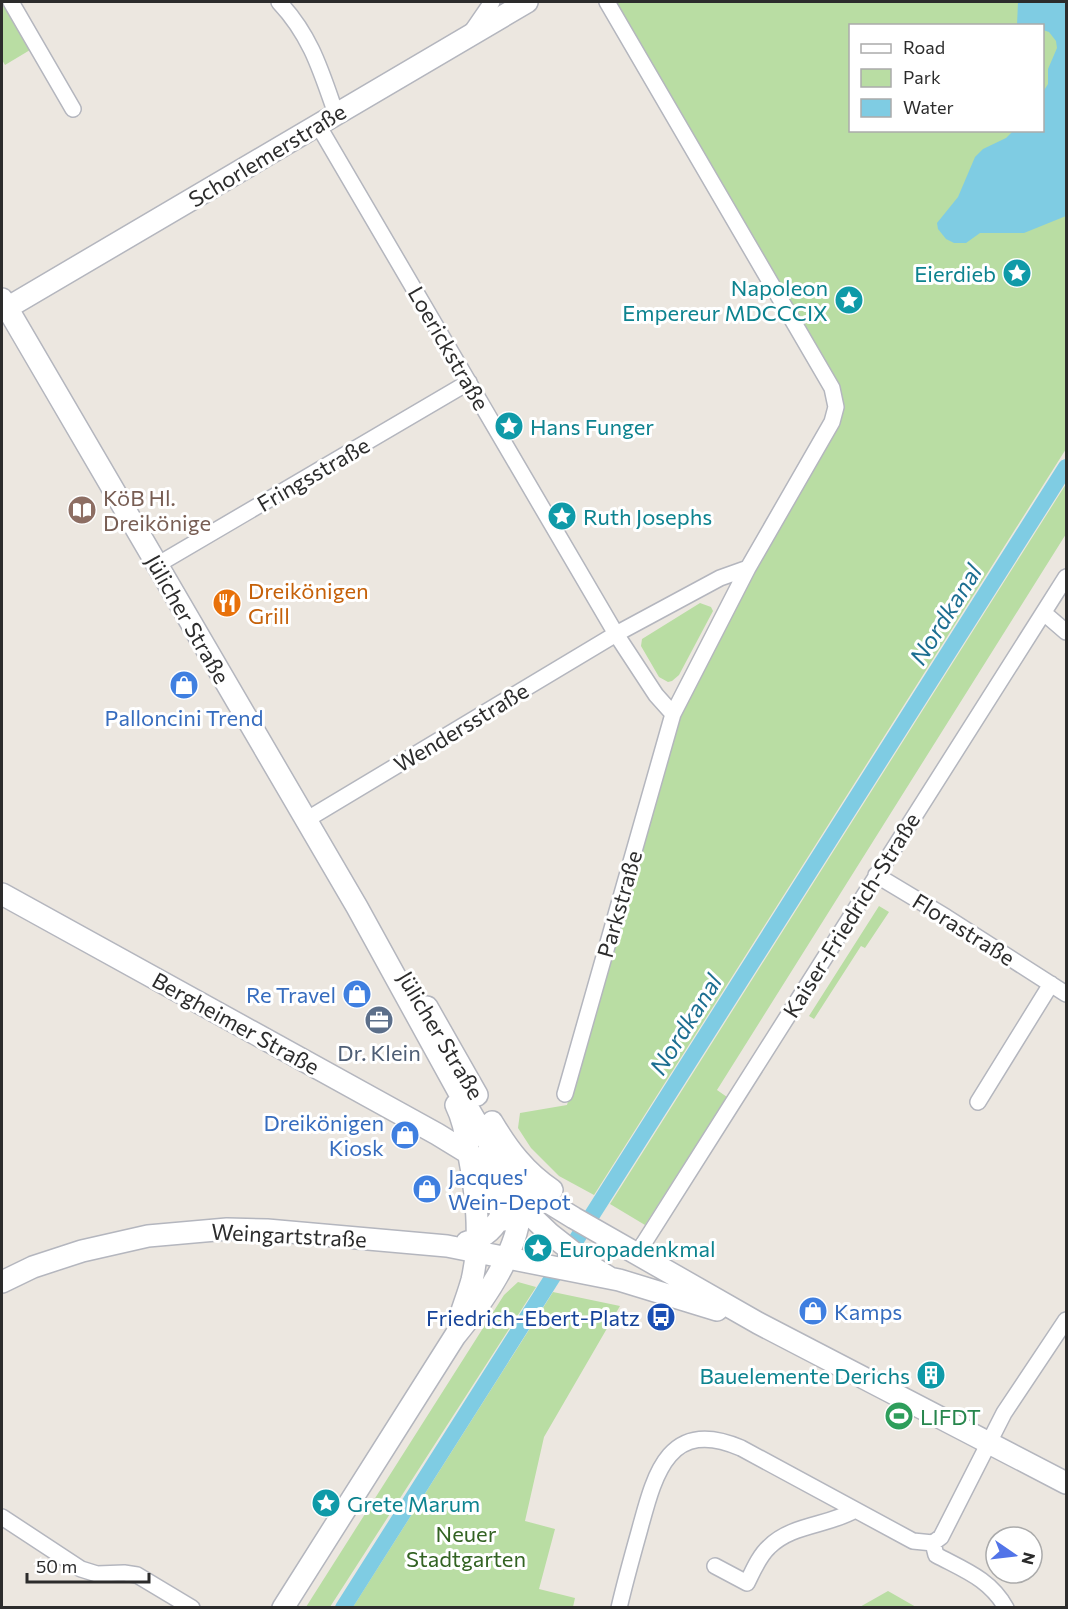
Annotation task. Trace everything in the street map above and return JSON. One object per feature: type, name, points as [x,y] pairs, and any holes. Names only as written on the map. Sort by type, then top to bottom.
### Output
[{"type":"main road","name":"Schorlemerstraße","points":[[4,303],[327,119],[526,2]]},
{"type":"main road","name":"Jülicher Straße","points":[[4,303],[357,907],[466,1105],[516,1189]]},
{"type":"main road","name":"Bergheimer Straße","points":[[2,894],[437,1134],[469,1154]]},
{"type":"main road","name":"Jülicher Straße","points":[[357,907],[414,986],[501,1136]]},
{"type":"main road","points":[[412,1008],[411,1023],[458,1108],[475,1182],[502,1239],[546,1265],[602,1275],[758,1323]]},
{"type":"main road","points":[[283,1608],[455,1336],[488,1290],[516,1189],[511,1158],[501,1136]]},
{"type":"main road","points":[[501,1136],[519,1163],[535,1179],[571,1225],[602,1275]]},
{"type":"main road","points":[[469,1154],[516,1189],[571,1225],[614,1242],[625,1256],[637,1254],[758,1323],[1066,1483]]},
{"type":"main road","points":[[469,1154],[492,1187],[502,1239]]},
{"type":"main road","points":[[455,1336],[472,1280],[502,1239],[507,1204],[516,1189]]},
{"type":"main road","points":[[502,1239],[555,1223],[571,1225]]},
{"type":"main road","name":"Weingartstraße","points":[[2,1282],[33,1268],[82,1251],[148,1236],[190,1231],[267,1230],[447,1246],[502,1239]]},
{"type":"street","points":[[11,2],[74,109]]},
{"type":"street","name":"Loerickstraße","points":[[279,2],[316,55],[327,119],[469,382],[616,634],[656,695],[673,714]]},
{"type":"street","points":[[470,35],[492,2]]},
{"type":"street","name":"Parkstraße","points":[[565,1094],[673,714],[748,568],[832,422],[836,406],[835,397],[826,378],[607,2]]},
{"type":"street","name":"Fringsstraße","points":[[157,565],[469,382]]},
{"type":"street","name":"Wendersstraße","points":[[306,820],[616,634],[720,578],[748,568]]},
{"type":"street","name":"Kaiser-Friedrich-Straße","points":[[637,1254],[1066,577]]},
{"type":"street","points":[[1044,613],[1066,632]]},
{"type":"street","name":"Florastraße","points":[[876,875],[1066,994]]},
{"type":"street","points":[[978,1102],[1052,984]]},
{"type":"street","points":[[619,1608],[656,1476],[669,1455],[698,1440],[717,1440],[733,1444],[913,1541],[933,1543],[941,1537],[1004,1413],[1066,1320]]},
{"type":"street","points":[[715,1566],[747,1583],[763,1553],[776,1541],[791,1532],[833,1520],[855,1510]]},
{"type":"street","points":[[2,1517],[81,1569],[97,1574],[137,1575],[192,1608]]},
{"type":"street","points":[[933,1543],[936,1555],[986,1582],[997,1592],[1006,1608]]},
{"type":"green space","points":[[2,2],[30,50],[5,65],[2,60]]},
{"type":"green space","points":[[618,2],[1066,2],[1066,449],[594,1195],[559,1176],[531,1148],[518,1128],[520,1113],[567,1105],[673,728],[763,555],[837,426],[842,406],[838,386],[617,4]]},
{"type":"green space","points":[[1066,484],[1066,534],[717,1090],[727,1097],[645,1225],[610,1204]]},
{"type":"green space","points":[[700,603],[711,607],[713,611],[679,675],[668,682],[659,677],[641,646],[642,639]]},
{"type":"green space","points":[[879,906],[889,912],[865,948],[861,946],[814,1019],[809,1016]]},
{"type":"green space","points":[[518,1282],[536,1287],[330,1607],[306,1607],[504,1295]]},
{"type":"green space","name":"Neuer Stadtgarten","points":[[553,1292],[620,1306],[544,1437],[525,1521],[555,1529],[539,1589],[575,1598],[573,1607],[353,1607]]},
{"type":"green space","points":[[888,1591],[916,1607],[858,1608]]},
{"type":"water","points":[[1018,2],[1066,2],[1066,216],[1024,233],[980,233],[966,243],[954,243],[946,239],[938,229],[937,223],[958,197],[975,157],[983,149],[1006,138],[1012,132],[1044,132],[1044,90],[1048,84],[1048,69],[1057,48],[1056,41],[1049,32],[1044,30],[1044,24],[1017,24]]},
{"type":"waterway","name":"Nordkanal","points":[[343,1608],[1066,467]]},
{"type":"place","name":"Eierdieb","points":[[1017,273]]},
{"type":"place","name":"Napoleon Empereur MDCCCIX","points":[[849,300]]},
{"type":"place","name":"Hans Funger","points":[[509,426]]},
{"type":"place","name":"KöB Hl. Dreikönige","points":[[82,510]]},
{"type":"place","name":"Ruth Josephs","points":[[562,516]]},
{"type":"place","name":"Dreikönigen Grill","points":[[227,603]]},
{"type":"place","name":"Palloncini Trend","points":[[184,685]]},
{"type":"place","name":"Re Travel","points":[[357,994]]},
{"type":"place","name":"Dr. Klein","points":[[379,1020]]},
{"type":"place","name":"Dreikönigen Kiosk","points":[[405,1135]]},
{"type":"place","name":"Jacques' Wein-Depot","points":[[427,1189]]},
{"type":"place","name":"Europadenkmal","points":[[538,1248]]},
{"type":"place","name":"Kamps","points":[[813,1311]]},
{"type":"place","name":"Friedrich-Ebert-Platz","points":[[661,1317]]},
{"type":"place","name":"Bauelemente Derichs","points":[[931,1375]]},
{"type":"place","name":"LIFDT","points":[[899,1416]]},
{"type":"place","name":"Grete Marum","points":[[326,1503]]}]
